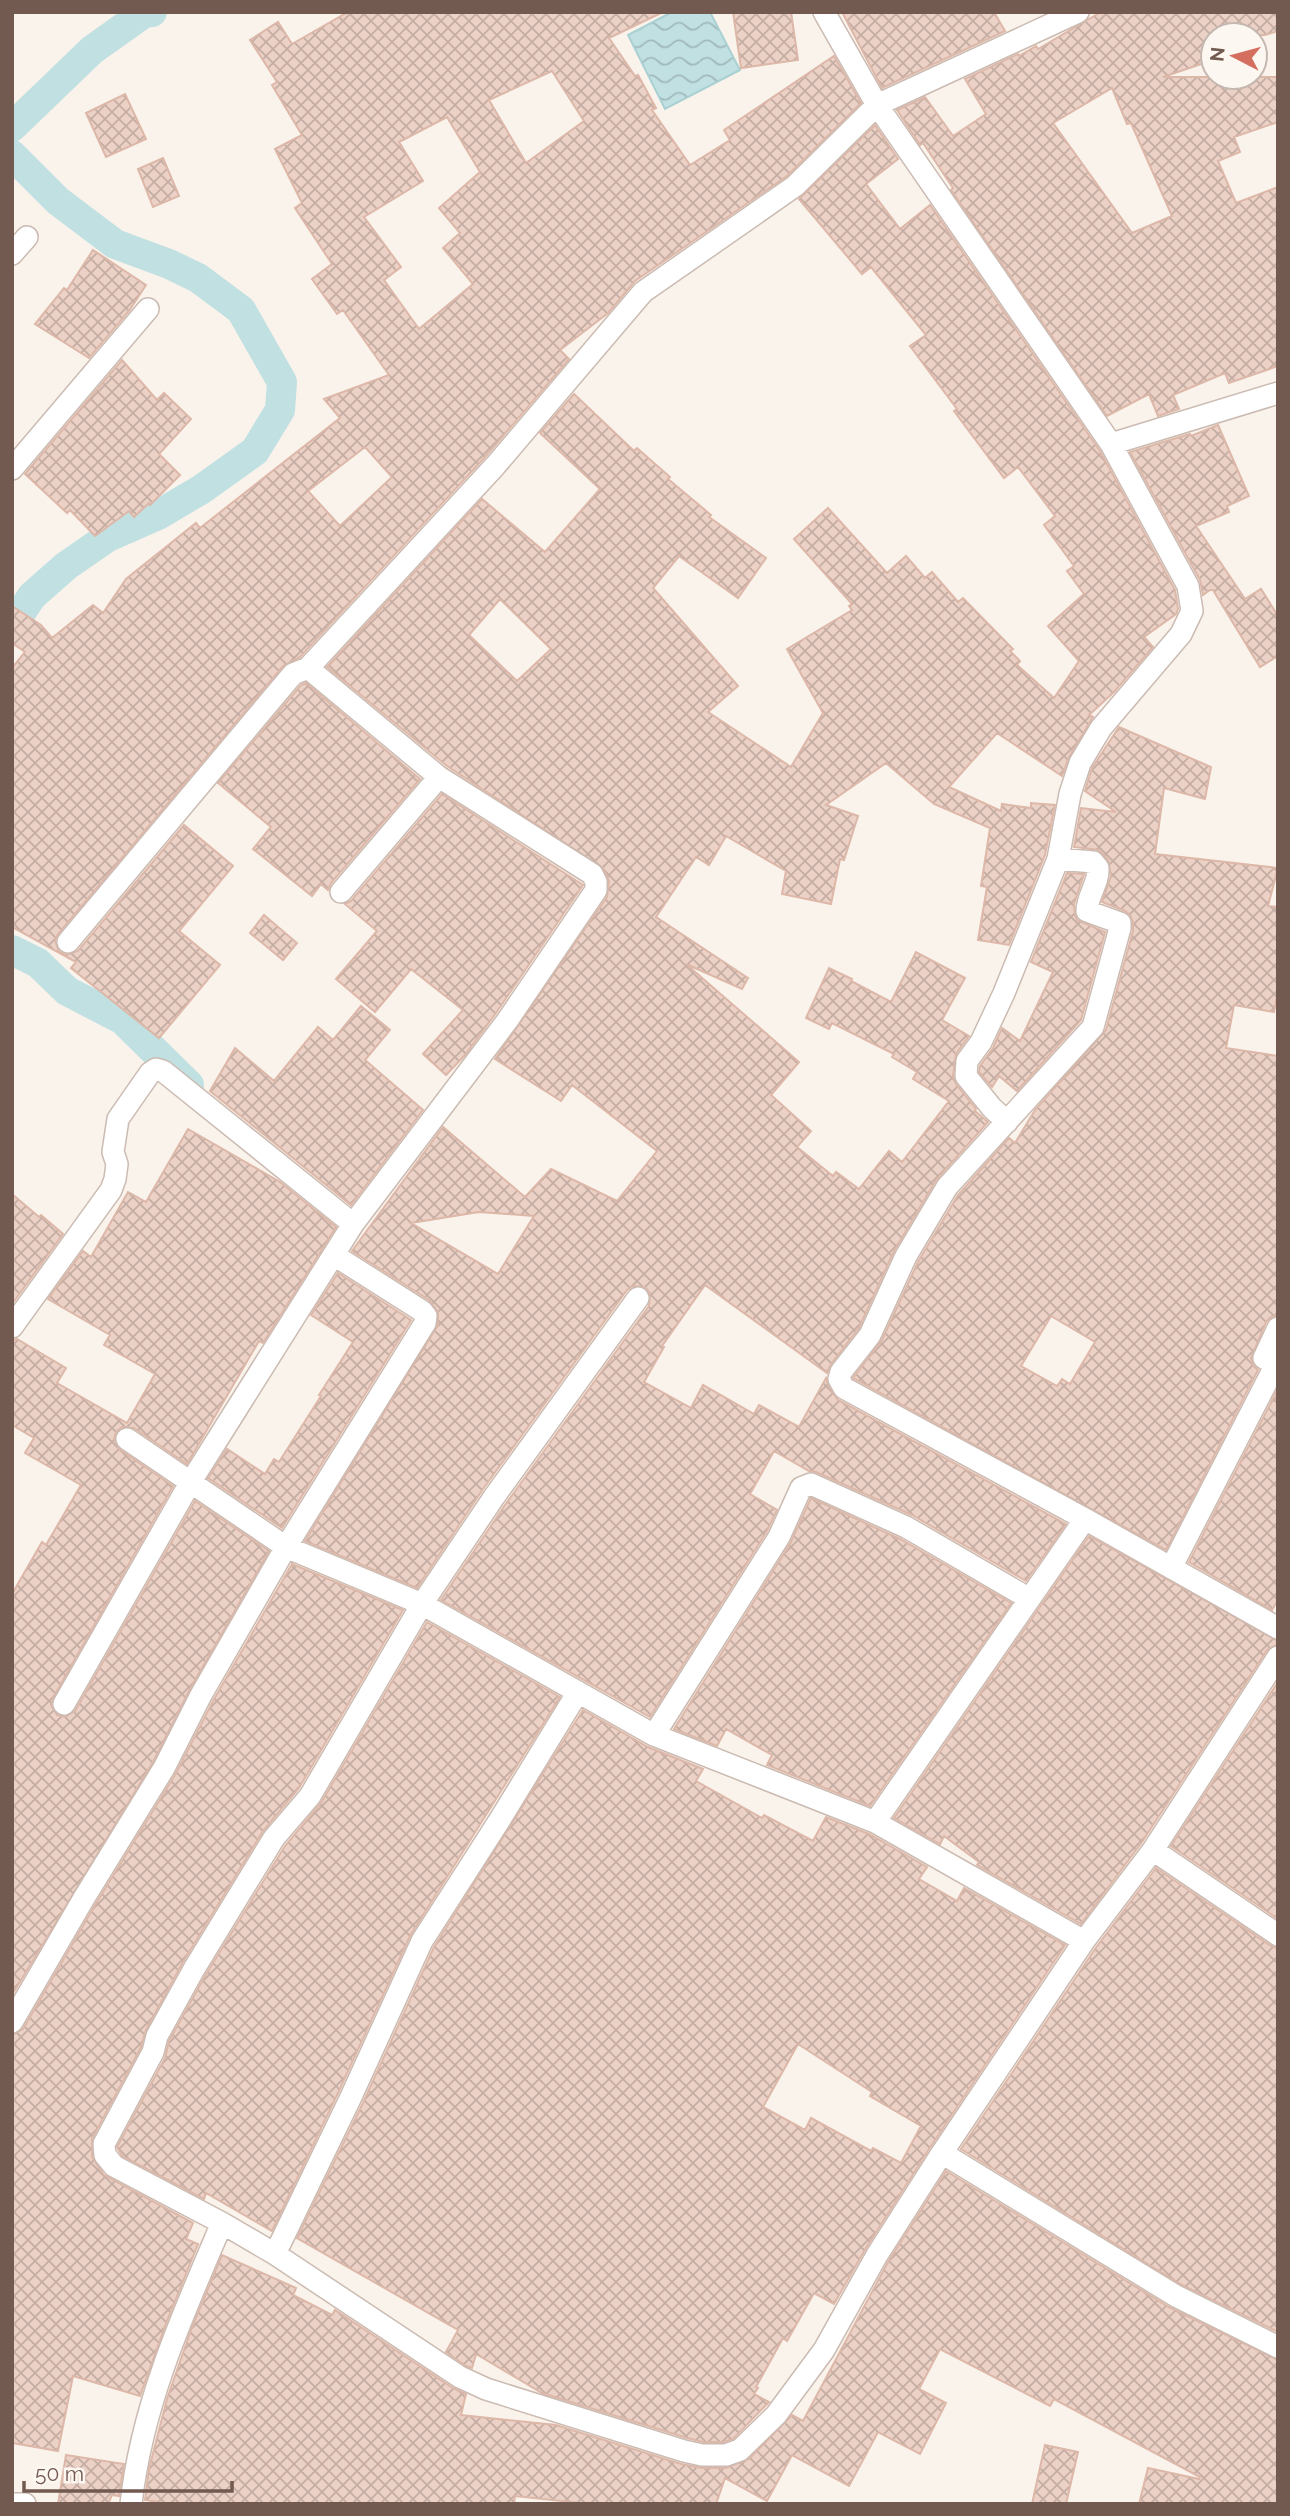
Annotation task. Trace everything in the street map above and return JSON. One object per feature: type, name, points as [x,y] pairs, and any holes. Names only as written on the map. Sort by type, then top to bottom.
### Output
[{"type":"street","points":[[824,12],[877,105],[1111,444],[1188,586],[1192,611],[1181,634],[1101,728],[1080,763],[1070,794],[1058,859],[1004,993],[981,1042],[967,1061],[966,1076],[1007,1122]]},
{"type":"street","points":[[68,942],[293,674],[308,668],[495,466],[643,292],[795,186],[877,105],[1078,12]]},
{"type":"street","points":[[12,254],[27,237]]},
{"type":"street","points":[[12,469],[148,309]]},
{"type":"street","points":[[1111,444],[1278,393]]},
{"type":"street","points":[[64,1704],[190,1483],[353,1224],[507,1021],[596,890],[592,874],[439,776],[308,668]]},
{"type":"street","points":[[341,892],[439,776]]},
{"type":"street","points":[[1058,859],[1093,862],[1099,875],[1087,912],[1119,923],[1120,928],[1093,1027],[947,1187],[906,1256],[870,1335],[841,1372],[839,1379],[844,1388],[1278,1628]]},
{"type":"street","points":[[12,1327],[111,1190],[116,1171],[113,1138],[118,1119],[150,1073],[156,1069],[353,1224]]},
{"type":"street","points":[[12,2022],[164,1768],[201,1695],[286,1547],[425,1323],[426,1316],[334,1255]]},
{"type":"street","points":[[638,1298],[494,1497],[422,1604],[310,1796],[274,1838],[194,1969],[157,2036],[153,2052],[104,2144],[105,2155],[114,2166],[222,2222],[275,2254],[460,2377],[684,2451],[702,2455],[726,2455],[748,2444],[776,2415],[824,2350],[877,2255],[942,2153],[1084,1941],[1153,1850],[1278,1657]]},
{"type":"street","points":[[1171,1568],[1277,1364],[1264,1358],[1278,1328]]},
{"type":"street","points":[[127,1440],[286,1547],[422,1604],[654,1735],[875,1822],[1084,1941]]},
{"type":"street","points":[[654,1735],[779,1537],[801,1488],[811,1484],[906,1527],[1028,1598]]},
{"type":"street","points":[[875,1822],[1085,1519]]},
{"type":"street","points":[[275,2254],[422,1941],[578,1692]]},
{"type":"street","points":[[1153,1850],[1278,1934]]},
{"type":"street","points":[[942,2153],[1175,2296],[1278,2347]]},
{"type":"street","points":[[131,2504],[142,2434],[162,2367],[222,2222]]},
{"type":"street","points":[[14,2504],[26,2504]]},
{"type":"water","points":[[672,12],[710,12],[740,70],[665,109],[628,35]]},
{"type":"building","points":[[348,12],[663,12],[609,38],[635,76],[638,75],[656,108],[652,110],[690,165],[730,140],[724,130],[834,56],[861,103],[787,176],[635,281],[608,313],[560,350],[569,359],[485,457],[300,657],[283,666],[58,934],[55,940],[59,952],[66,955],[78,951],[184,825],[233,866],[179,931],[220,965],[159,1038],[71,968],[76,962],[12,927],[12,668],[25,652],[12,643],[12,606],[41,625],[52,638],[93,605],[103,613],[126,579],[196,523],[200,528],[340,418],[324,399],[389,375],[343,310],[337,314],[312,279],[332,264],[295,208],[302,203],[275,149],[302,135],[272,85],[277,82],[250,40],[278,22],[292,44]],"holes":[[[552,71],[584,121],[526,163],[489,100]],[[447,117],[480,172],[439,208],[460,233],[443,248],[473,284],[419,329],[384,280],[401,267],[364,217],[423,181],[399,142]],[[365,447],[392,477],[340,526],[308,491]]]},
{"type":"building","points":[[733,12],[791,12],[798,60],[741,68]]},
{"type":"building","points":[[842,12],[994,12],[1005,31],[882,88]]},
{"type":"building","points":[[1101,12],[1278,12],[1278,31],[1269,34],[1269,21],[1199,21],[1199,65],[1163,77],[1199,77],[1199,91],[1269,91],[1269,77],[1278,77],[1278,122],[1234,137],[1240,152],[1218,161],[1236,203],[1278,187],[1278,366],[1229,383],[1225,373],[1173,395],[1179,409],[1158,416],[1149,394],[1107,416],[951,190],[953,188],[923,143],[920,145],[897,110],[925,97],[953,136],[986,114],[965,79],[1036,46],[1038,49]],"holes":[[[1112,88],[1127,124],[1131,123],[1172,216],[1132,233],[1053,123]]]},
{"type":"building","points":[[125,94],[146,139],[106,157],[86,113]]},
{"type":"building","points":[[875,125],[898,159],[866,184],[900,229],[930,205],[1100,451],[1175,590],[1178,609],[1176,614],[1144,637],[1153,647],[1114,692],[1089,715],[1093,717],[1069,757],[1062,776],[997,733],[949,787],[1001,811],[1002,804],[1031,808],[1031,803],[1055,805],[1045,855],[1009,945],[978,940],[987,887],[981,886],[990,828],[934,804],[886,763],[826,805],[858,816],[844,860],[840,859],[831,904],[782,894],[786,871],[726,836],[709,865],[696,857],[656,917],[748,978],[742,989],[686,964],[799,1062],[771,1095],[811,1131],[797,1147],[833,1176],[836,1172],[859,1189],[889,1151],[902,1162],[949,1101],[913,1079],[917,1072],[892,1057],[894,1054],[832,1023],[829,1029],[806,1018],[829,968],[891,1002],[916,952],[965,978],[942,1020],[969,1036],[956,1054],[953,1076],[975,1111],[988,1122],[936,1180],[894,1251],[859,1328],[827,1373],[705,1285],[662,1346],[664,1347],[644,1382],[691,1408],[703,1385],[754,1414],[759,1405],[799,1427],[826,1378],[838,1400],[1066,1524],[1026,1581],[912,1515],[809,1471],[774,1451],[750,1494],[777,1510],[767,1531],[650,1717],[441,1600],[505,1505],[649,1306],[650,1293],[645,1287],[633,1286],[627,1290],[483,1489],[417,1588],[305,1541],[438,1325],[438,1312],[429,1300],[352,1251],[443,1127],[525,1197],[551,1169],[617,1201],[657,1151],[572,1085],[561,1101],[495,1059],[607,897],[609,881],[603,868],[447,766],[327,667],[482,499],[545,552],[600,489],[540,433],[574,394],[634,451],[637,448],[670,477],[668,479],[711,515],[709,517],[766,558],[738,598],[679,556],[653,588],[738,686],[708,712],[791,767],[823,713],[787,649],[852,610],[849,606],[852,604],[794,539],[828,508],[887,573],[906,556],[925,578],[932,572],[958,602],[963,598],[1013,649],[1010,651],[1020,661],[1017,665],[1054,698],[1079,661],[1048,626],[1084,594],[1067,571],[1074,566],[1044,525],[1055,516],[1018,467],[1004,478],[910,346],[926,335],[871,267],[862,274],[799,199]],"holes":[[[500,599],[551,649],[517,681],[469,635]],[[479,1212],[534,1216],[498,1274],[411,1223]]]},
{"type":"building","points":[[163,158],[179,196],[153,207],[138,169]]},
{"type":"building","points":[[93,250],[146,285],[129,311],[89,358],[35,324],[64,288],[67,290]]},
{"type":"building","points":[[122,360],[157,400],[164,393],[191,419],[159,454],[180,475],[134,517],[129,511],[95,536],[70,510],[67,513],[25,474]]},
{"type":"building","points":[[1218,425],[1249,496],[1227,506],[1229,512],[1196,526],[1245,599],[1261,589],[1278,616],[1278,656],[1260,667],[1213,590],[1203,595],[1200,580],[1130,452],[1190,434],[1191,436]]},
{"type":"building","points":[[306,683],[420,779],[331,883],[328,890],[321,884],[312,896],[253,849],[271,827],[218,783],[301,685]]},
{"type":"building","points":[[1119,727],[1211,767],[1205,799],[1164,788],[1155,854],[1278,868],[1268,906],[1278,907],[1278,991],[1274,1012],[1234,1005],[1226,1048],[1278,1056],[1278,1315],[1266,1322],[1251,1358],[1258,1370],[1166,1550],[853,1378],[882,1340],[918,1262],[958,1195],[1009,1138],[1015,1143],[1035,1110],[1106,1030],[1133,931],[1133,922],[1125,911],[1102,902],[1111,876],[1108,860],[1099,850],[1074,847],[1081,808],[1116,812],[1085,791],[1092,768]],"holes":[[[1051,1316],[1095,1342],[1070,1384],[1062,1379],[1057,1386],[1021,1366]]]},
{"type":"building","points":[[442,794],[583,885],[496,1013],[465,1055],[446,1075],[423,1054],[463,1010],[411,969],[375,1012],[336,979],[377,931],[345,904],[351,901]]},
{"type":"building","points":[[1067,873],[1084,874],[1074,904],[1077,920],[1105,932],[1081,1020],[1017,1091],[999,1076],[992,1087],[979,1072],[980,1066],[993,1048],[1002,1028],[1020,1041],[1053,972],[1031,962]]},
{"type":"building","points":[[264,915],[297,943],[283,960],[250,933]]},
{"type":"building","points":[[361,1006],[390,1030],[365,1060],[423,1110],[351,1205],[210,1091],[235,1048],[274,1081],[318,1027],[333,1040]]},
{"type":"building","points":[[188,1129],[280,1182],[336,1227],[263,1343],[259,1341],[187,1464],[134,1428],[122,1427],[116,1432],[114,1439],[119,1449],[173,1486],[53,1698],[51,1705],[57,1715],[65,1717],[75,1711],[195,1501],[269,1551],[190,1689],[153,1762],[12,1995],[12,1594],[42,1542],[46,1545],[81,1485],[25,1453],[34,1438],[12,1425],[12,1340],[17,1339],[66,1368],[57,1383],[127,1423],[155,1374],[104,1345],[110,1335],[48,1299],[83,1251],[91,1257],[128,1192],[146,1202]]},
{"type":"building","points":[[12,1194],[63,1234],[12,1304]]},
{"type":"building","points":[[338,1273],[411,1320],[282,1528],[208,1478],[227,1449],[265,1474],[274,1459],[279,1462],[321,1396],[319,1395],[353,1342],[311,1315]]},
{"type":"building","points":[[1278,1389],[1278,1600],[1272,1610],[1189,1562]]},
{"type":"building","points":[[811,1498],[900,1539],[1011,1603],[870,1806],[767,1765],[772,1755],[726,1729],[717,1746],[674,1729],[790,1544]]},
{"type":"building","points":[[1089,1536],[1278,1641],[1278,1644],[1267,1650],[1142,1842],[1081,1924],[977,1865],[979,1862],[944,1836],[940,1844],[894,1818]]},
{"type":"building","points":[[292,1564],[403,1610],[299,1788],[263,1831],[183,1962],[92,2139],[92,2157],[104,2175],[193,2223],[186,2239],[198,2244],[140,2396],[73,2376],[58,2451],[12,2443],[12,2035],[23,2029],[175,1775],[213,1701]]},
{"type":"building","points":[[427,1622],[560,1697],[410,1936],[272,2231],[206,2193],[204,2199],[122,2156],[117,2147],[165,2058],[169,2041],[205,1976],[285,1846],[321,1803]]},
{"type":"building","points":[[1278,1682],[1278,1919],[1171,1846]]},
{"type":"building","points":[[583,1710],[648,1747],[703,1769],[696,1781],[762,1818],[764,1815],[813,1841],[826,1817],[869,1834],[927,1867],[919,1879],[957,1901],[964,1888],[1065,1945],[931,2146],[834,2304],[814,2293],[787,2341],[783,2338],[754,2394],[769,2402],[733,2439],[724,2442],[703,2442],[687,2438],[542,2393],[476,2354],[472,2368],[466,2366],[446,2352],[458,2330],[297,2238],[362,2105],[434,1947]],"holes":[[[798,2044],[872,2092],[870,2096],[921,2126],[901,2163],[873,2148],[871,2151],[811,2118],[805,2130],[763,2107]]]},
{"type":"building","points":[[1156,1868],[1271,1946],[1278,1948],[1278,2332],[1182,2285],[961,2149],[1095,1949]]},
{"type":"building","points":[[946,2171],[1169,2307],[1278,2360],[1278,2504],[1139,2504],[1148,2468],[1199,2479],[1200,2477],[1054,2399],[1050,2406],[940,2349],[919,2389],[946,2403],[920,2454],[878,2432],[849,2486],[792,2455],[767,2501],[725,2478],[716,2504],[590,2504],[515,2496],[514,2504],[171,2504],[145,2500],[149,2469],[167,2399],[191,2330],[222,2255],[296,2288],[293,2295],[332,2315],[335,2310],[466,2394],[461,2415],[556,2425],[681,2464],[702,2468],[726,2468],[749,2459],[792,2415],[803,2421],[888,2262]]},
{"type":"building","points":[[1045,2445],[1078,2452],[1066,2504],[1032,2504]]},
{"type":"building","points":[[66,2455],[124,2464],[119,2496],[112,2495],[108,2504],[58,2504]]},
{"type":"waterway","points":[[12,127],[92,50],[144,13],[152,12]]},
{"type":"waterway","points":[[12,155],[58,201],[115,244],[198,278],[241,310],[282,382],[280,410],[255,451],[202,489],[158,515],[108,537],[66,566],[32,596],[12,626]]},
{"type":"waterway","points":[[12,950],[38,963],[67,991],[123,1020],[189,1085]]}]
